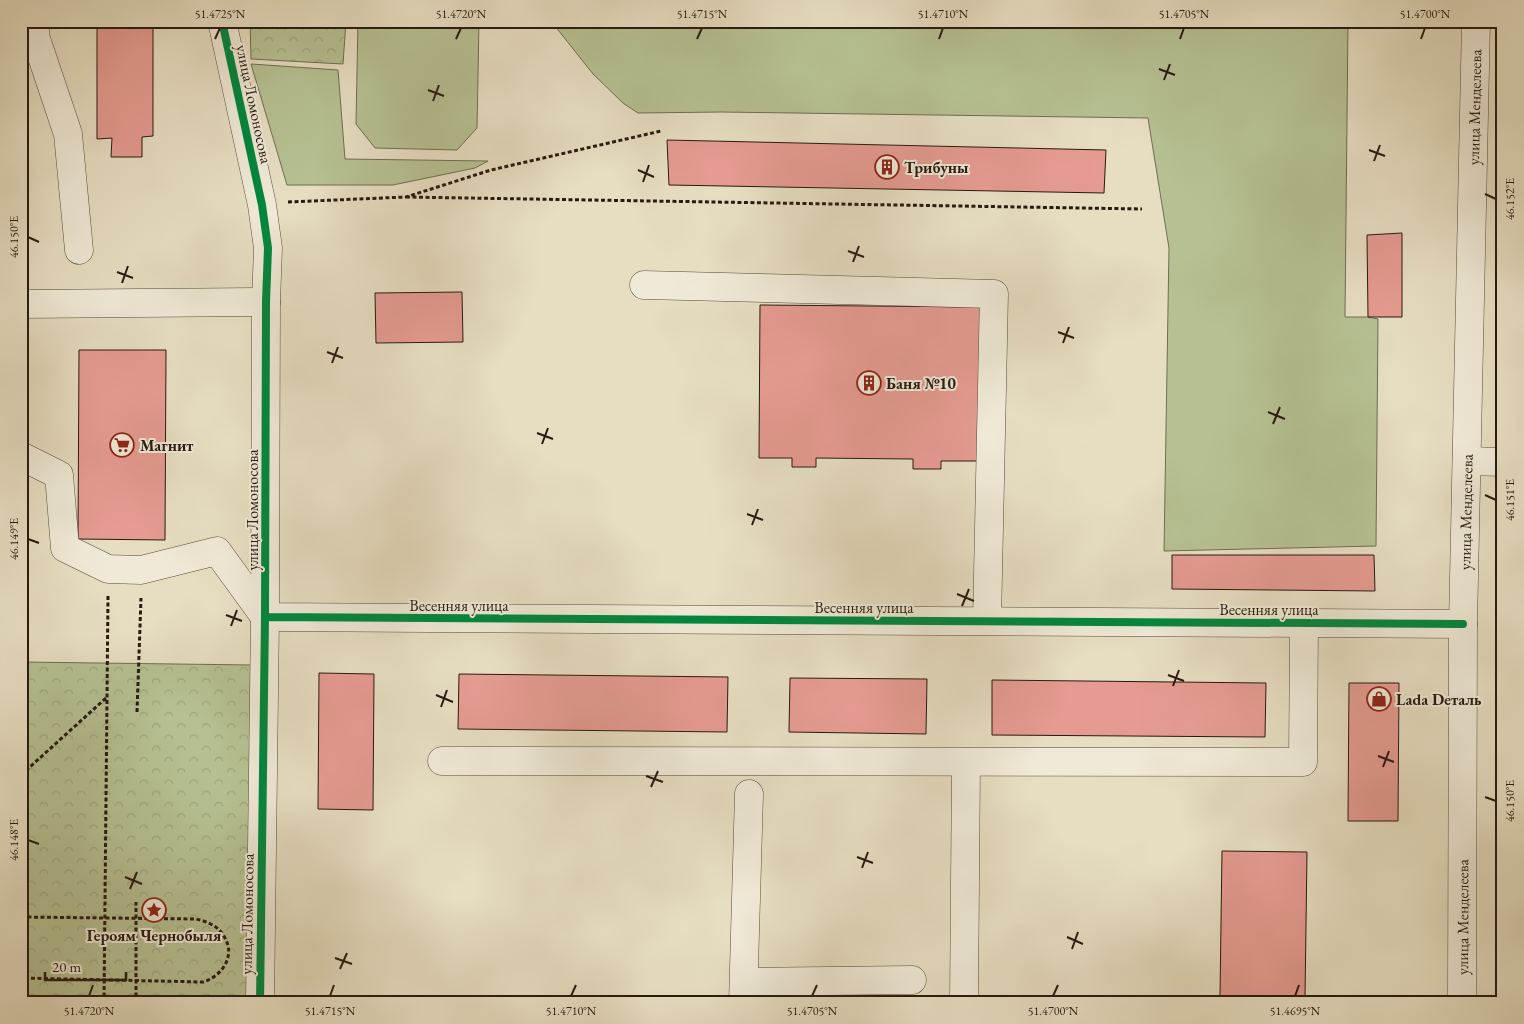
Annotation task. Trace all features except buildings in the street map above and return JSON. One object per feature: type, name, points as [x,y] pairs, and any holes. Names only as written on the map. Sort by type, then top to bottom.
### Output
[{"type":"street","points":[[35,21],[35,36],[68,134],[79,250]]},
{"type":"street","name":"улица Ломоносова","points":[[222,21],[262,205],[268,248],[260,1003]]},
{"type":"street","name":"улица Менделеева","points":[[1462,1003],[1463,624],[1476,21]]},
{"type":"street","points":[[644,285],[994,294],[987,621]]},
{"type":"street","points":[[21,304],[266,302]]},
{"type":"street","points":[[21,456],[59,475],[65,548],[108,569],[141,570],[217,551],[265,617]]},
{"type":"street","points":[[1467,461],[1503,462]]},
{"type":"street","name":"Весенняя улица","points":[[265,617],[1463,624]]},
{"type":"street","points":[[442,761],[1303,762],[1304,623]]},
{"type":"street","points":[[964,1003],[966,762]]},
{"type":"street","points":[[749,794],[744,992],[912,980]]},
{"type":"path","points":[[406,197],[491,170],[661,131]]},
{"type":"path","points":[[262,205],[406,197],[1142,209]]},
{"type":"path","points":[[104,1003],[108,569]]},
{"type":"path","points":[[137,712],[141,570]]},
{"type":"path","points":[[21,775],[106,698]]},
{"type":"path","points":[[136,902],[136,1003]]},
{"type":"path","points":[[21,917],[196,919],[205,921],[218,929],[224,935],[229,950],[224,968],[211,979],[194,983],[21,978]]},
{"type":"green space","points":[[250,21],[346,21],[343,64],[251,59]]},
{"type":"green space","points":[[358,21],[479,21],[477,128],[457,150],[375,148],[356,124]]},
{"type":"green space","points":[[551,21],[1348,21],[1345,317],[1378,319],[1376,546],[1164,551],[1169,248],[1148,118],[721,112],[638,113],[623,103],[593,74]]},
{"type":"green space","points":[[251,64],[338,70],[345,159],[488,161],[475,168],[393,185],[287,185]]},
{"type":"green space","points":[[21,662],[253,665],[249,1003],[21,1003]]},
{"type":"cycle path","points":[[222,21],[262,205],[268,248],[260,1003]]},
{"type":"cycle path","points":[[265,617],[1463,624]]},
{"type":"place","name":"Трибуны","points":[[887,167]]},
{"type":"place","name":"Баня №10","points":[[869,383]]},
{"type":"place","name":"Магнит","points":[[122,445]]},
{"type":"place","name":"Lada Dеталь","points":[[1379,699]]},
{"type":"place","name":"Героям Чернобыля","points":[[154,910]]}]
